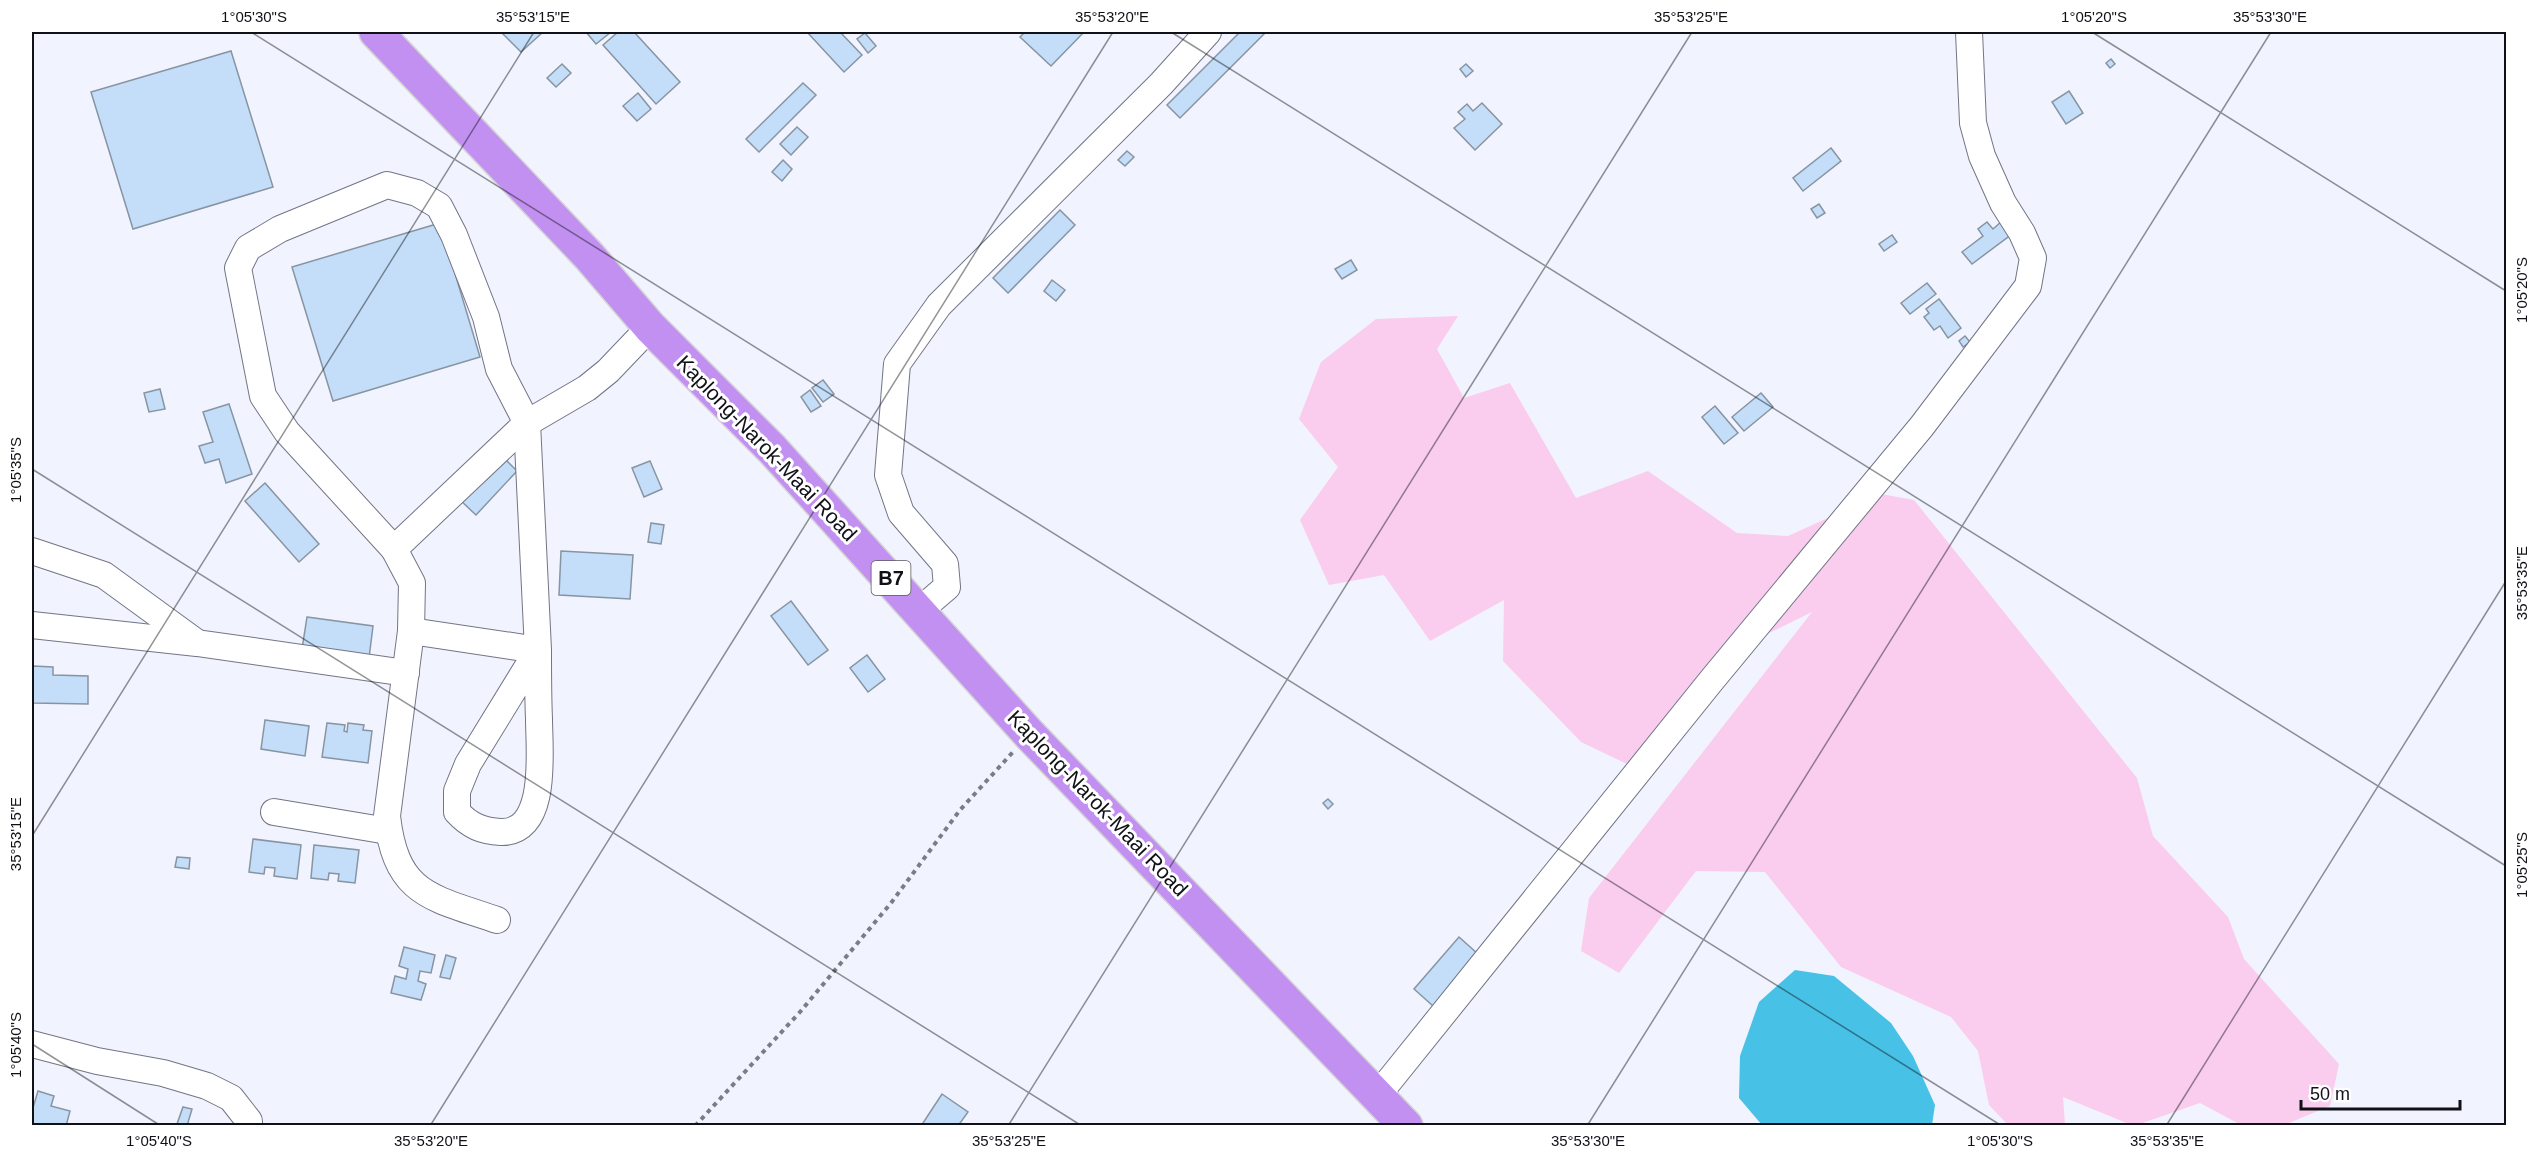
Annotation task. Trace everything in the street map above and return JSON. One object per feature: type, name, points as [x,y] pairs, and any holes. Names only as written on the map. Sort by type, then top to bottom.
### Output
[{"type":"highway","name":"Kaplong-Narok-Maai Road","points":[[376,32],[581,248],[650,327],[772,449],[920,610],[1029,734],[1406,1125]]},
{"type":"street","points":[[920,610],[947,587],[945,564],[901,513],[888,475],[897,364],[939,305],[1161,84],[1208,32]]},
{"type":"street","points":[[1377,1096],[1711,681],[1922,426],[2028,286],[2033,258],[1994,184],[1982,156],[1973,123],[1969,32]]},
{"type":"street","points":[[497,920],[448,904],[421,891],[400,870],[390,845],[387,816],[411,631],[412,583],[394,549],[286,432],[263,396],[238,268],[248,248],[280,229],[387,185],[417,193],[439,206],[454,235],[486,317],[499,369],[528,423],[538,650],[540,771],[537,797],[526,822],[509,832],[486,831],[468,823],[457,812],[457,791],[468,764],[538,650]]},
{"type":"street","points":[[394,549],[528,423],[587,388],[650,327]]},
{"type":"street","points":[[32,551],[105,575],[197,643]]},
{"type":"street","points":[[32,625],[197,643],[406,673]]},
{"type":"street","points":[[411,631],[538,650]]},
{"type":"street","points":[[274,812],[388,831]]},
{"type":"street","points":[[32,1044],[97,1061],[163,1073],[207,1086],[231,1098],[249,1121],[249,1125]]},
{"type":"path","points":[[695,1125],[800,1012],[891,903],[960,810],[1029,734]]},
{"type":"shaded area","points":[[1458,316],[1437,349],[1464,398],[1510,383],[1576,498],[1648,471],[1737,533],[1788,536],[1881,494],[1914,500],[2137,778],[2153,836],[2228,917],[2244,959],[2339,1064],[2330,1106],[2284,1125],[2243,1126],[2200,1103],[2134,1126],[2063,1097],[2065,1125],[2008,1125],[1989,1105],[1978,1051],[1951,1017],[1841,967],[1765,872],[1696,871],[1619,973],[1581,951],[1589,898],[1812,612],[1765,635],[1652,776],[1581,742],[1503,661],[1504,600],[1430,641],[1384,575],[1329,585],[1300,520],[1338,467],[1299,419],[1321,362],[1376,319]]},
{"type":"water","points":[[1795,970],[1834,976],[1891,1023],[1913,1056],[1935,1105],[1932,1125],[1762,1125],[1739,1098],[1740,1056],[1759,1002]]},
{"type":"building","points":[[501,32],[543,32],[521,52]]},
{"type":"building","points":[[586,32],[611,32],[596,44]]},
{"type":"building","points":[[618,32],[634,32],[680,82],[656,104],[603,45]]},
{"type":"building","points":[[807,32],[840,32],[862,55],[844,72]]},
{"type":"building","points":[[1025,32],[1084,32],[1051,66],[1020,37]]},
{"type":"building","points":[[1240,32],[1266,32],[1180,118],[1167,105]]},
{"type":"building","points":[[865,33],[876,46],[868,53],[857,39]]},
{"type":"building","points":[[231,51],[273,187],[133,229],[91,92]]},
{"type":"building","points":[[2111,59],[2115,64],[2110,68],[2106,63]]},
{"type":"building","points":[[562,64],[571,73],[556,87],[547,78]]},
{"type":"building","points":[[1466,64],[1473,71],[1466,77],[1460,69]]},
{"type":"building","points":[[803,83],[816,95],[759,152],[746,139]]},
{"type":"building","points":[[2069,91],[2083,113],[2066,124],[2052,102]]},
{"type":"building","points":[[638,93],[651,109],[637,121],[623,106]]},
{"type":"building","points":[[1482,103],[1502,124],[1475,150],[1454,128],[1465,119],[1458,112],[1467,104],[1473,111]]},
{"type":"building","points":[[797,127],[808,137],[791,155],[780,144]]},
{"type":"building","points":[[1831,148],[1841,161],[1803,191],[1793,178]]},
{"type":"building","points":[[1127,151],[1134,157],[1125,166],[1118,160]]},
{"type":"building","points":[[783,160],[792,169],[782,181],[772,172]]},
{"type":"building","points":[[1819,204],[1825,213],[1817,218],[1811,209]]},
{"type":"building","points":[[1060,210],[1075,225],[1008,293],[993,278]]},
{"type":"building","points":[[2002,221],[2012,234],[1972,264],[1962,252],[1983,236],[1978,229],[1987,222],[1993,229]]},
{"type":"building","points":[[440,223],[480,357],[333,401],[292,267]]},
{"type":"building","points":[[1892,235],[1897,242],[1884,251],[1879,244]]},
{"type":"building","points":[[1351,260],[1357,270],[1342,279],[1335,269]]},
{"type":"building","points":[[1052,280],[1065,290],[1056,301],[1044,291]]},
{"type":"building","points":[[1927,283],[1936,294],[1910,314],[1901,303]]},
{"type":"building","points":[[1939,299],[1961,328],[1948,338],[1940,326],[1934,330],[1924,317],[1929,313],[1926,309]]},
{"type":"building","points":[[1965,336],[1970,342],[1963,347],[1959,341]]},
{"type":"building","points":[[823,380],[834,394],[823,402],[812,388]]},
{"type":"building","points":[[160,389],[165,409],[149,412],[144,393]]},
{"type":"building","points":[[810,390],[821,406],[811,412],[801,397]]},
{"type":"building","points":[[1761,393],[1773,407],[1744,431],[1732,417]]},
{"type":"building","points":[[229,404],[252,474],[226,483],[219,459],[205,463],[199,446],[213,442],[203,412]]},
{"type":"building","points":[[1715,406],[1738,433],[1724,444],[1702,417]]},
{"type":"building","points":[[501,455],[517,471],[476,515],[459,499]]},
{"type":"building","points":[[650,461],[662,489],[644,497],[632,468]]},
{"type":"building","points":[[265,483],[319,544],[299,562],[245,501]]},
{"type":"building","points":[[651,523],[664,525],[661,544],[648,542]]},
{"type":"building","points":[[561,551],[633,555],[630,599],[559,595]]},
{"type":"building","points":[[791,601],[828,650],[808,665],[771,616]]},
{"type":"building","points":[[307,617],[373,626],[369,658],[302,649]]},
{"type":"building","points":[[867,655],[885,679],[868,692],[850,668]]},
{"type":"building","points":[[33,666],[53,667],[53,675],[88,676],[88,704],[33,703]]},
{"type":"building","points":[[265,720],[309,726],[305,756],[261,749]]},
{"type":"building","points":[[327,723],[345,725],[344,731],[347,732],[348,723],[364,725],[363,730],[372,731],[368,763],[322,757]]},
{"type":"building","points":[[1328,799],[1333,804],[1328,809],[1323,803]]},
{"type":"building","points":[[253,839],[301,845],[297,879],[274,876],[275,868],[265,867],[264,874],[249,872]]},
{"type":"building","points":[[314,845],[359,850],[355,883],[338,881],[339,874],[329,873],[328,880],[311,878]]},
{"type":"building","points":[[177,857],[190,858],[189,869],[175,867]]},
{"type":"building","points":[[1459,937],[1478,954],[1433,1006],[1414,989]]},
{"type":"building","points":[[404,947],[435,955],[431,973],[420,971],[418,981],[426,984],[421,1000],[391,993],[395,976],[406,979],[408,969],[399,966]]},
{"type":"building","points":[[446,955],[456,958],[450,979],[440,977]]},
{"type":"building","points":[[38,1091],[54,1096],[51,1106],[70,1111],[66,1126],[32,1126],[32,1111]]},
{"type":"building","points":[[942,1094],[968,1112],[958,1126],[921,1126]]},
{"type":"building","points":[[183,1107],[192,1109],[187,1126],[177,1124]]}]
